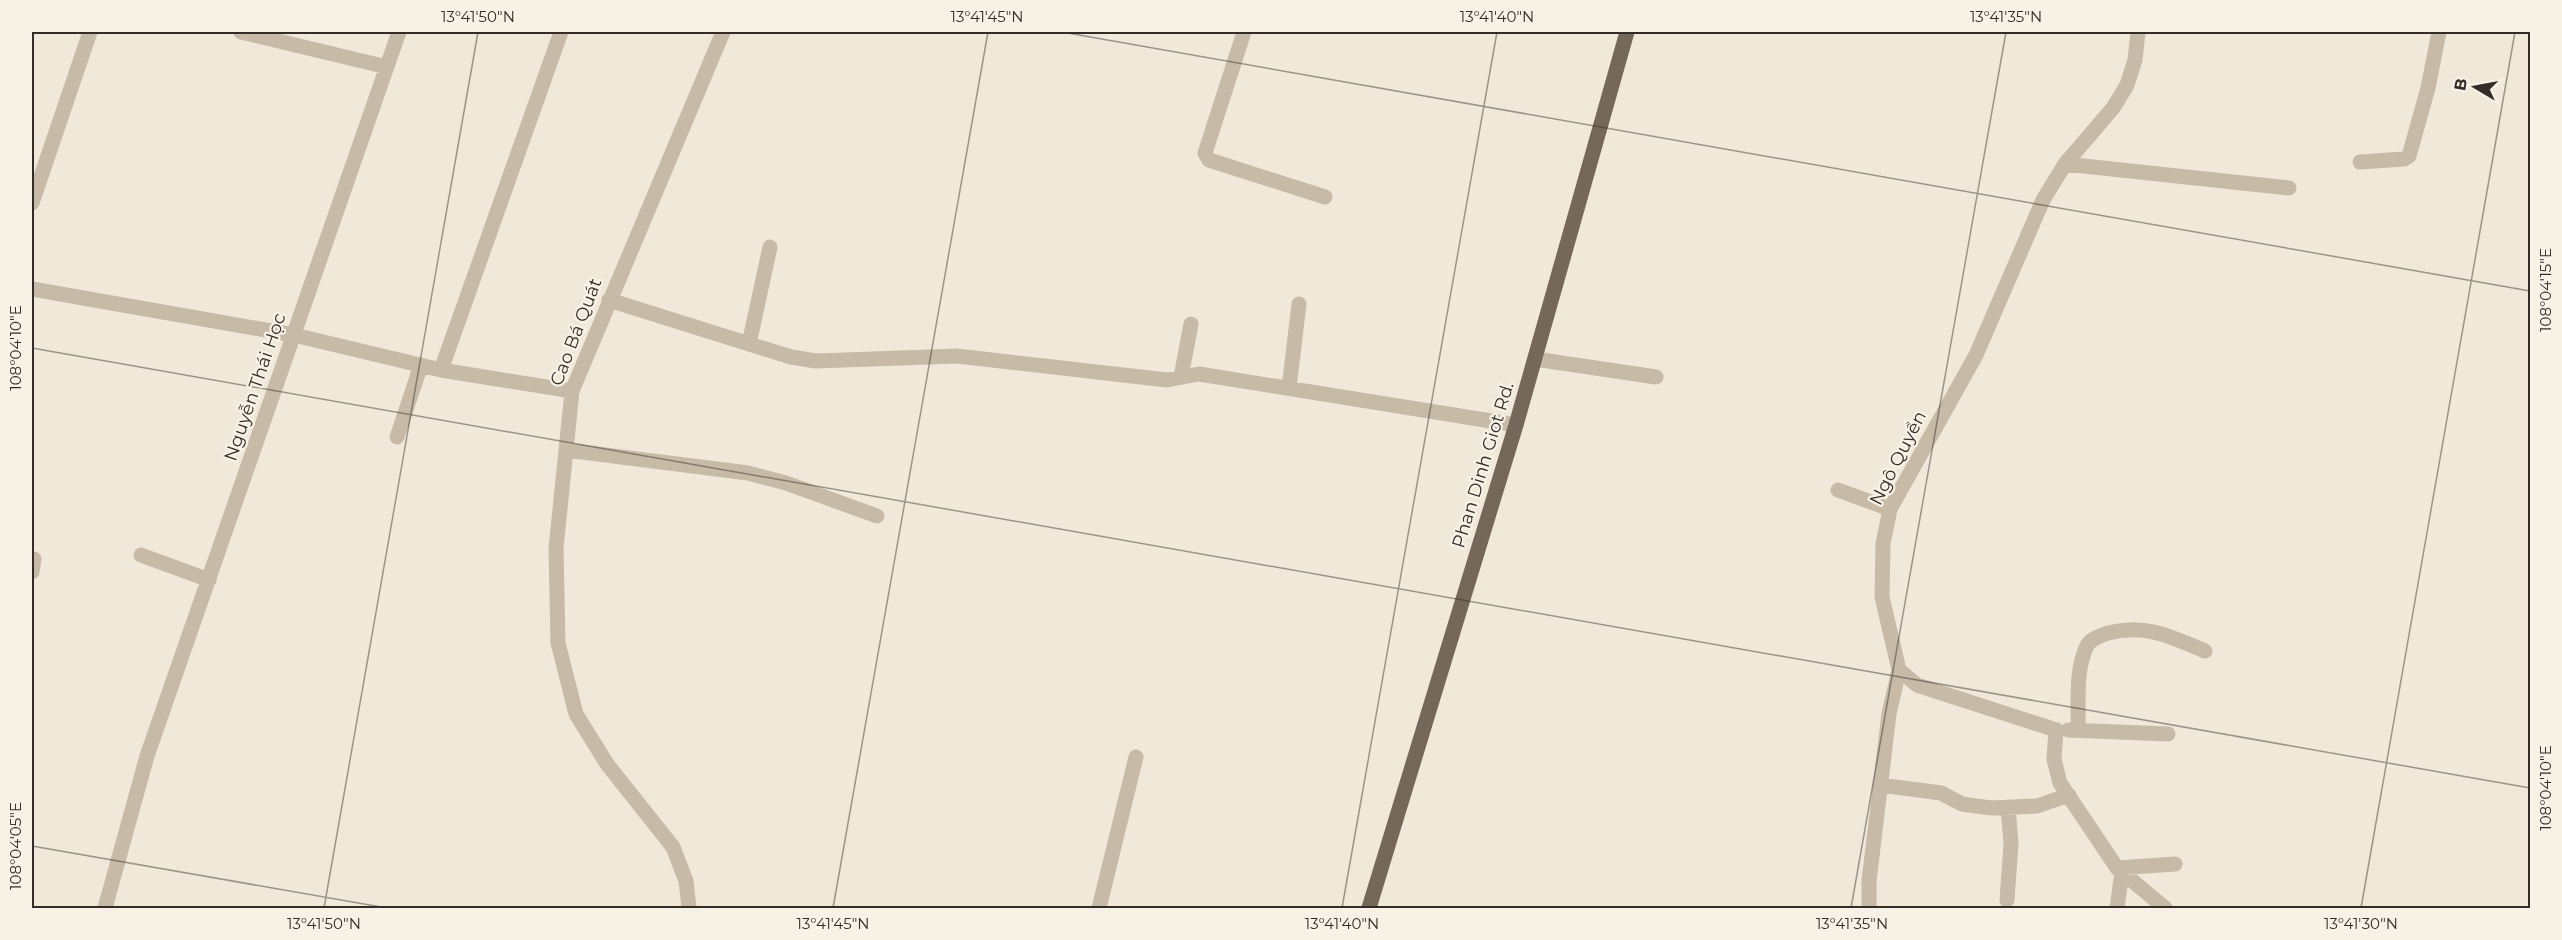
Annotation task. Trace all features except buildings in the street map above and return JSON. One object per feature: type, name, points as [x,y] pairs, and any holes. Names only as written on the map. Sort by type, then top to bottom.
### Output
[{"type":"main road","name":"Phan Dinh Giot Rd.","points":[[1369,909],[1516,425],[1627,32]]},
{"type":"street","points":[[32,203],[90,32]]},
{"type":"street","points":[[241,32],[387,67]]},
{"type":"street","name":"Nguyễn Thái Học","points":[[105,909],[147,756],[399,32]]},
{"type":"street","points":[[441,370],[561,32]]},
{"type":"street","name":"Cao Bá Quát","points":[[689,909],[686,881],[674,847],[607,764],[576,714],[558,643],[556,548],[572,391],[723,32]]},
{"type":"street","points":[[1244,32],[1205,153],[1209,160],[1325,197]]},
{"type":"street","name":"Ngô Quyền","points":[[1899,670],[1882,597],[1883,544],[1890,509],[1976,355],[2043,200],[2065,164],[2107,116],[2127,85],[2135,60],[2138,32]]},
{"type":"street","points":[[2360,162],[2404,159],[2409,156],[2428,88],[2439,32]]},
{"type":"street","points":[[2065,164],[2289,188]]},
{"type":"street","points":[[749,344],[770,247]]},
{"type":"street","points":[[32,289],[294,335],[441,370],[572,391]]},
{"type":"street","points":[[609,300],[790,357],[816,361],[957,356],[1167,380],[1198,375],[1516,425]]},
{"type":"street","points":[[1289,388],[1299,304]]},
{"type":"street","points":[[1181,377],[1191,324]]},
{"type":"street","points":[[1534,359],[1656,377]]},
{"type":"street","points":[[397,437],[421,365]]},
{"type":"street","points":[[566,450],[748,473],[786,483],[877,516]]},
{"type":"street","points":[[1838,490],[1890,509]]},
{"type":"street","points":[[141,555],[209,580]]},
{"type":"street","points":[[2079,730],[2080,670],[2086,645],[2098,636],[2126,628],[2152,629],[2205,651]]},
{"type":"street","points":[[1869,909],[1869,881],[1888,714],[1899,670],[1917,685],[2056,730],[2168,734]]},
{"type":"street","points":[[2056,730],[2054,759],[2060,783],[2120,870],[2165,909]]},
{"type":"street","points":[[1099,909],[1136,757]]},
{"type":"street","points":[[1880,785],[1941,793],[1962,804],[1991,808],[2037,806],[2069,795]]},
{"type":"street","points":[[2007,900],[2011,844],[2008,807]]},
{"type":"street","points":[[2120,870],[2175,864]]},
{"type":"street","points":[[2117,909],[2120,870]]}]
